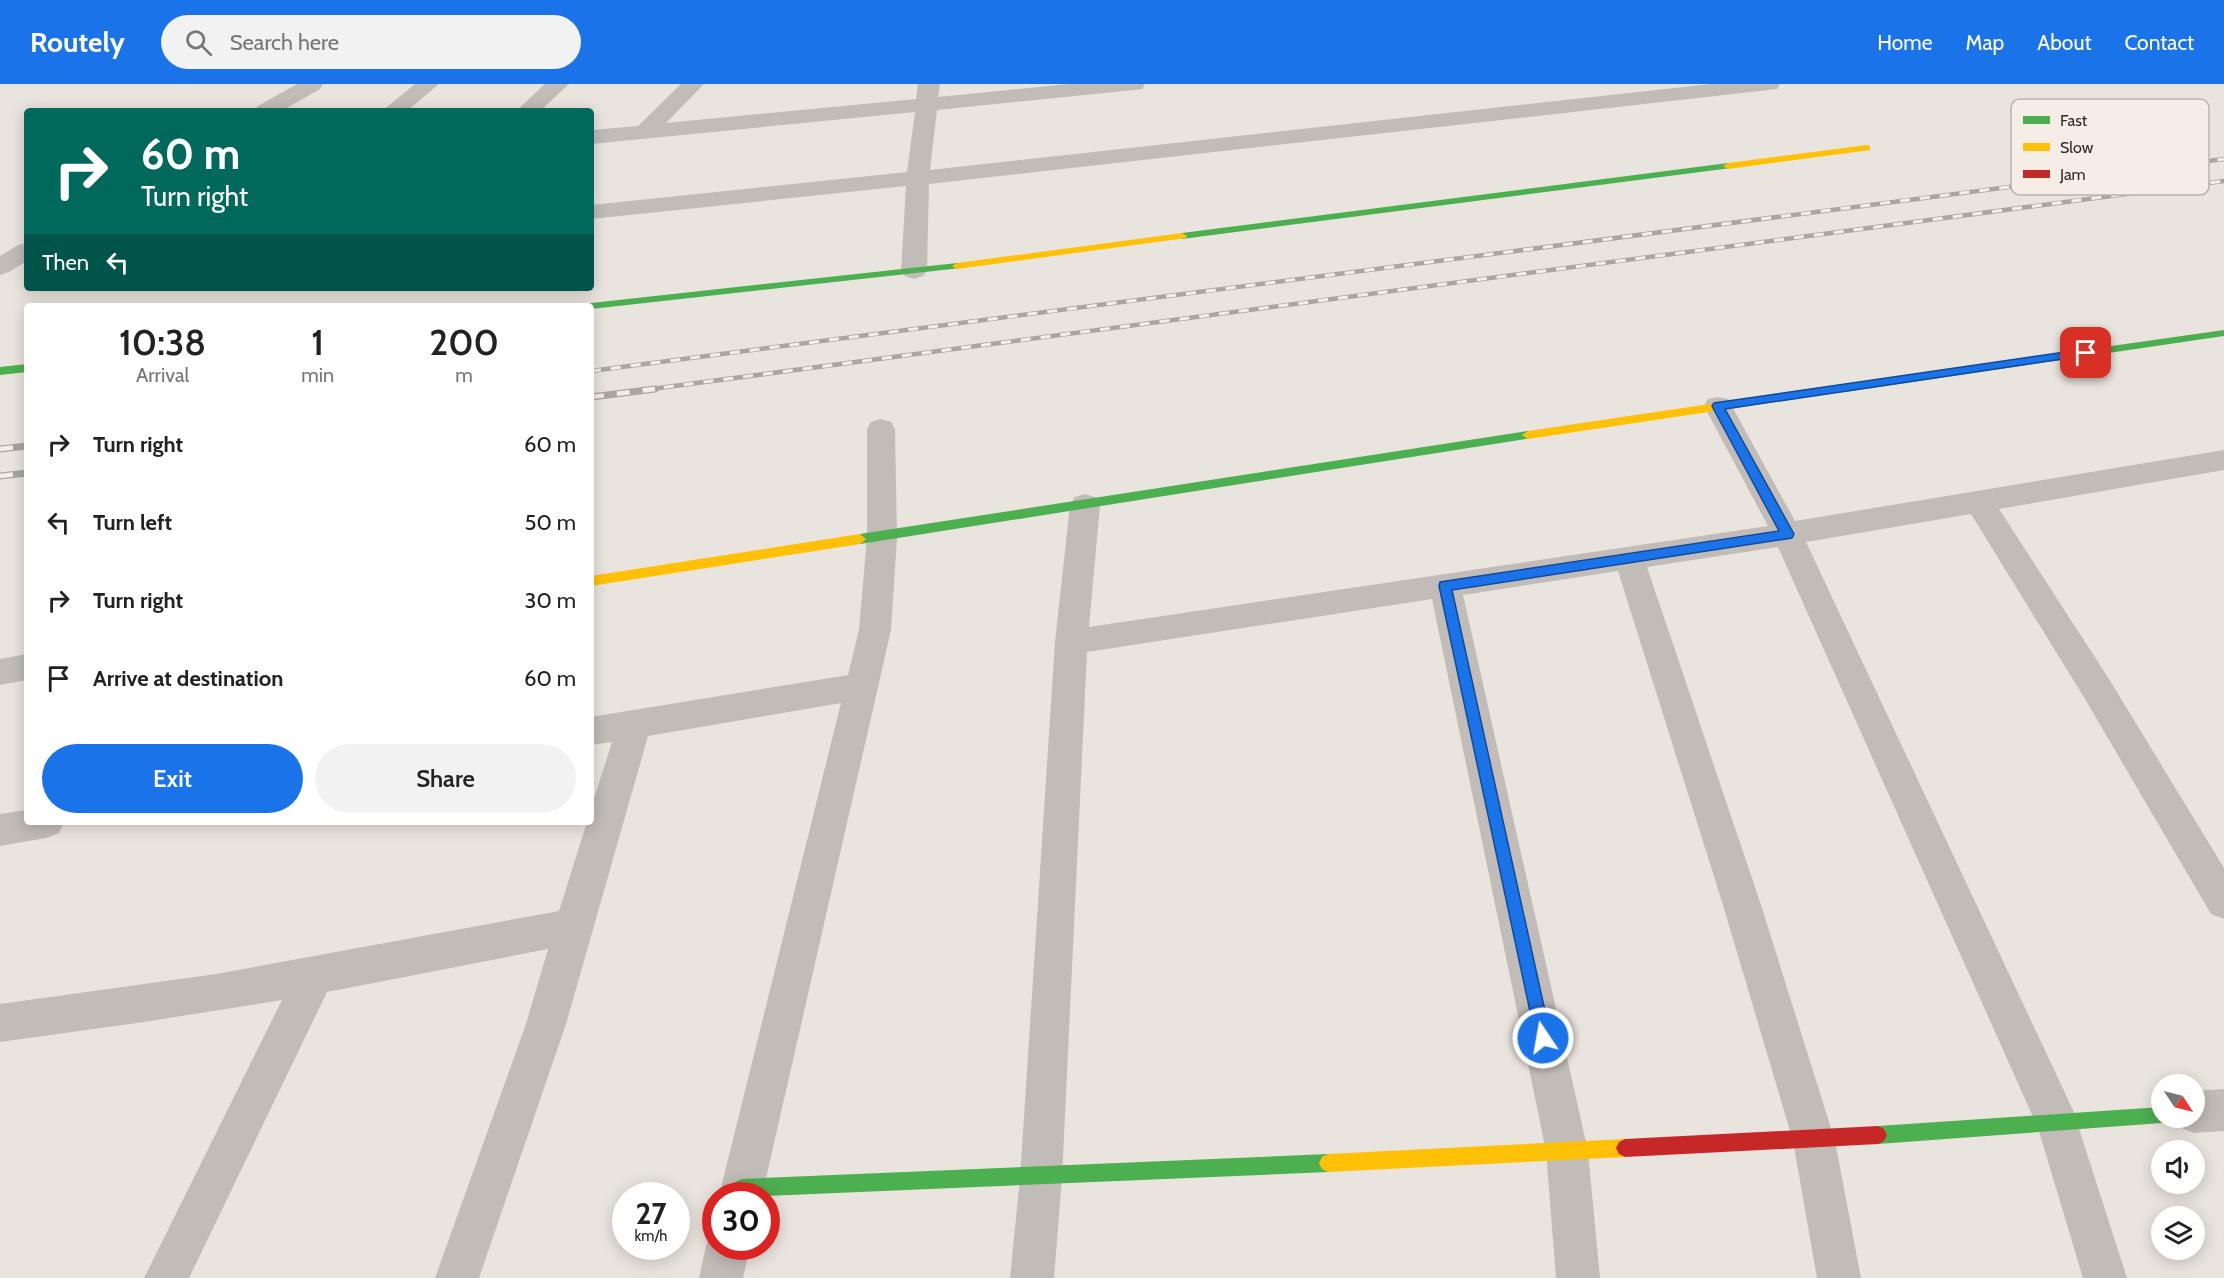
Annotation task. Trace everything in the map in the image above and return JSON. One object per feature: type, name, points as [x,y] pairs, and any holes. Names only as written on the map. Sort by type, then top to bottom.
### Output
[{"type":"street","points":[[271,108],[312,84]]},
{"type":"street","points":[[397,108],[428,84]]},
{"type":"street","points":[[530,108],[558,84]]},
{"type":"street","points":[[644,132],[693,84]]},
{"type":"street","points":[[594,137],[928,95],[1134,84]]},
{"type":"street","points":[[594,212],[1769,84]]},
{"type":"street","points":[[914,271],[918,178],[928,95]]},
{"type":"street","points":[[594,306],[914,271],[1867,148]]},
{"type":"street","points":[[0,267],[19,254]]},
{"type":"street","points":[[0,272],[19,254]]},
{"type":"street","points":[[594,581],[1718,406],[2224,333]]},
{"type":"street","points":[[0,371],[24,368]]},
{"type":"street","points":[[1718,406],[1787,534],[2058,1125],[2105,1278]]},
{"type":"street","points":[[743,1182],[875,630],[882,537],[881,429]]},
{"type":"street","points":[[1071,642],[1787,534],[2224,460]]},
{"type":"street","points":[[1979,502],[2097,688],[2224,902]]},
{"type":"street","points":[[1032,1278],[1041,1178],[1071,642],[1085,505]]},
{"type":"street","points":[[1629,558],[1742,905],[1814,1141],[1839,1278]]},
{"type":"street","points":[[1445,586],[1567,1151],[1578,1278]]},
{"type":"street","points":[[0,672],[24,668]]},
{"type":"street","points":[[594,731],[862,686]]},
{"type":"street","points":[[457,1278],[546,1024],[634,724]]},
{"type":"street","points":[[0,830],[29,825]]},
{"type":"street","points":[[0,1023],[98,1011],[314,976],[573,926]]},
{"type":"street","points":[[166,1278],[314,976]]},
{"type":"street","points":[[2205,1111],[2224,1110]]},
{"type":"street","points":[[780,1190],[1814,1141],[2058,1125],[2151,1116]]},
{"type":"street","points":[[721,1278],[725,1260]]},
{"type":"railway","points":[[2209,161],[2224,159]]},
{"type":"railway","points":[[2209,183],[2224,181]]},
{"type":"railway","points":[[594,371],[2011,187]]},
{"type":"railway","points":[[644,390],[2118,195]]},
{"type":"railway","points":[[594,397],[655,389]]},
{"type":"railway","points":[[0,449],[24,446]]},
{"type":"railway","points":[[0,476],[24,473]]},
{"type":"traffic: fast","points":[[1182,236],[1728,166]]},
{"type":"traffic: fast","points":[[594,306],[957,266]]},
{"type":"traffic: fast","points":[[1838,389],[2224,333]]},
{"type":"traffic: fast","points":[[0,371],[24,368]]},
{"type":"traffic: fast","points":[[860,539],[1528,435]]},
{"type":"traffic: fast","points":[[1878,1135],[2151,1116]]},
{"type":"traffic: fast","points":[[780,1186],[1328,1163]]},
{"type":"traffic: slow","points":[[1728,166],[1867,148]]},
{"type":"traffic: slow","points":[[957,266],[1182,236]]},
{"type":"traffic: slow","points":[[1528,435],[1838,389]]},
{"type":"traffic: slow","points":[[594,581],[860,539]]},
{"type":"traffic: slow","points":[[1328,1163],[1625,1148]]},
{"type":"traffic: jam","points":[[1625,1148],[1878,1135]]},
{"type":"route","points":[[1543,1038],[1445,586],[1787,534],[1718,406],[2086,353]]}]
